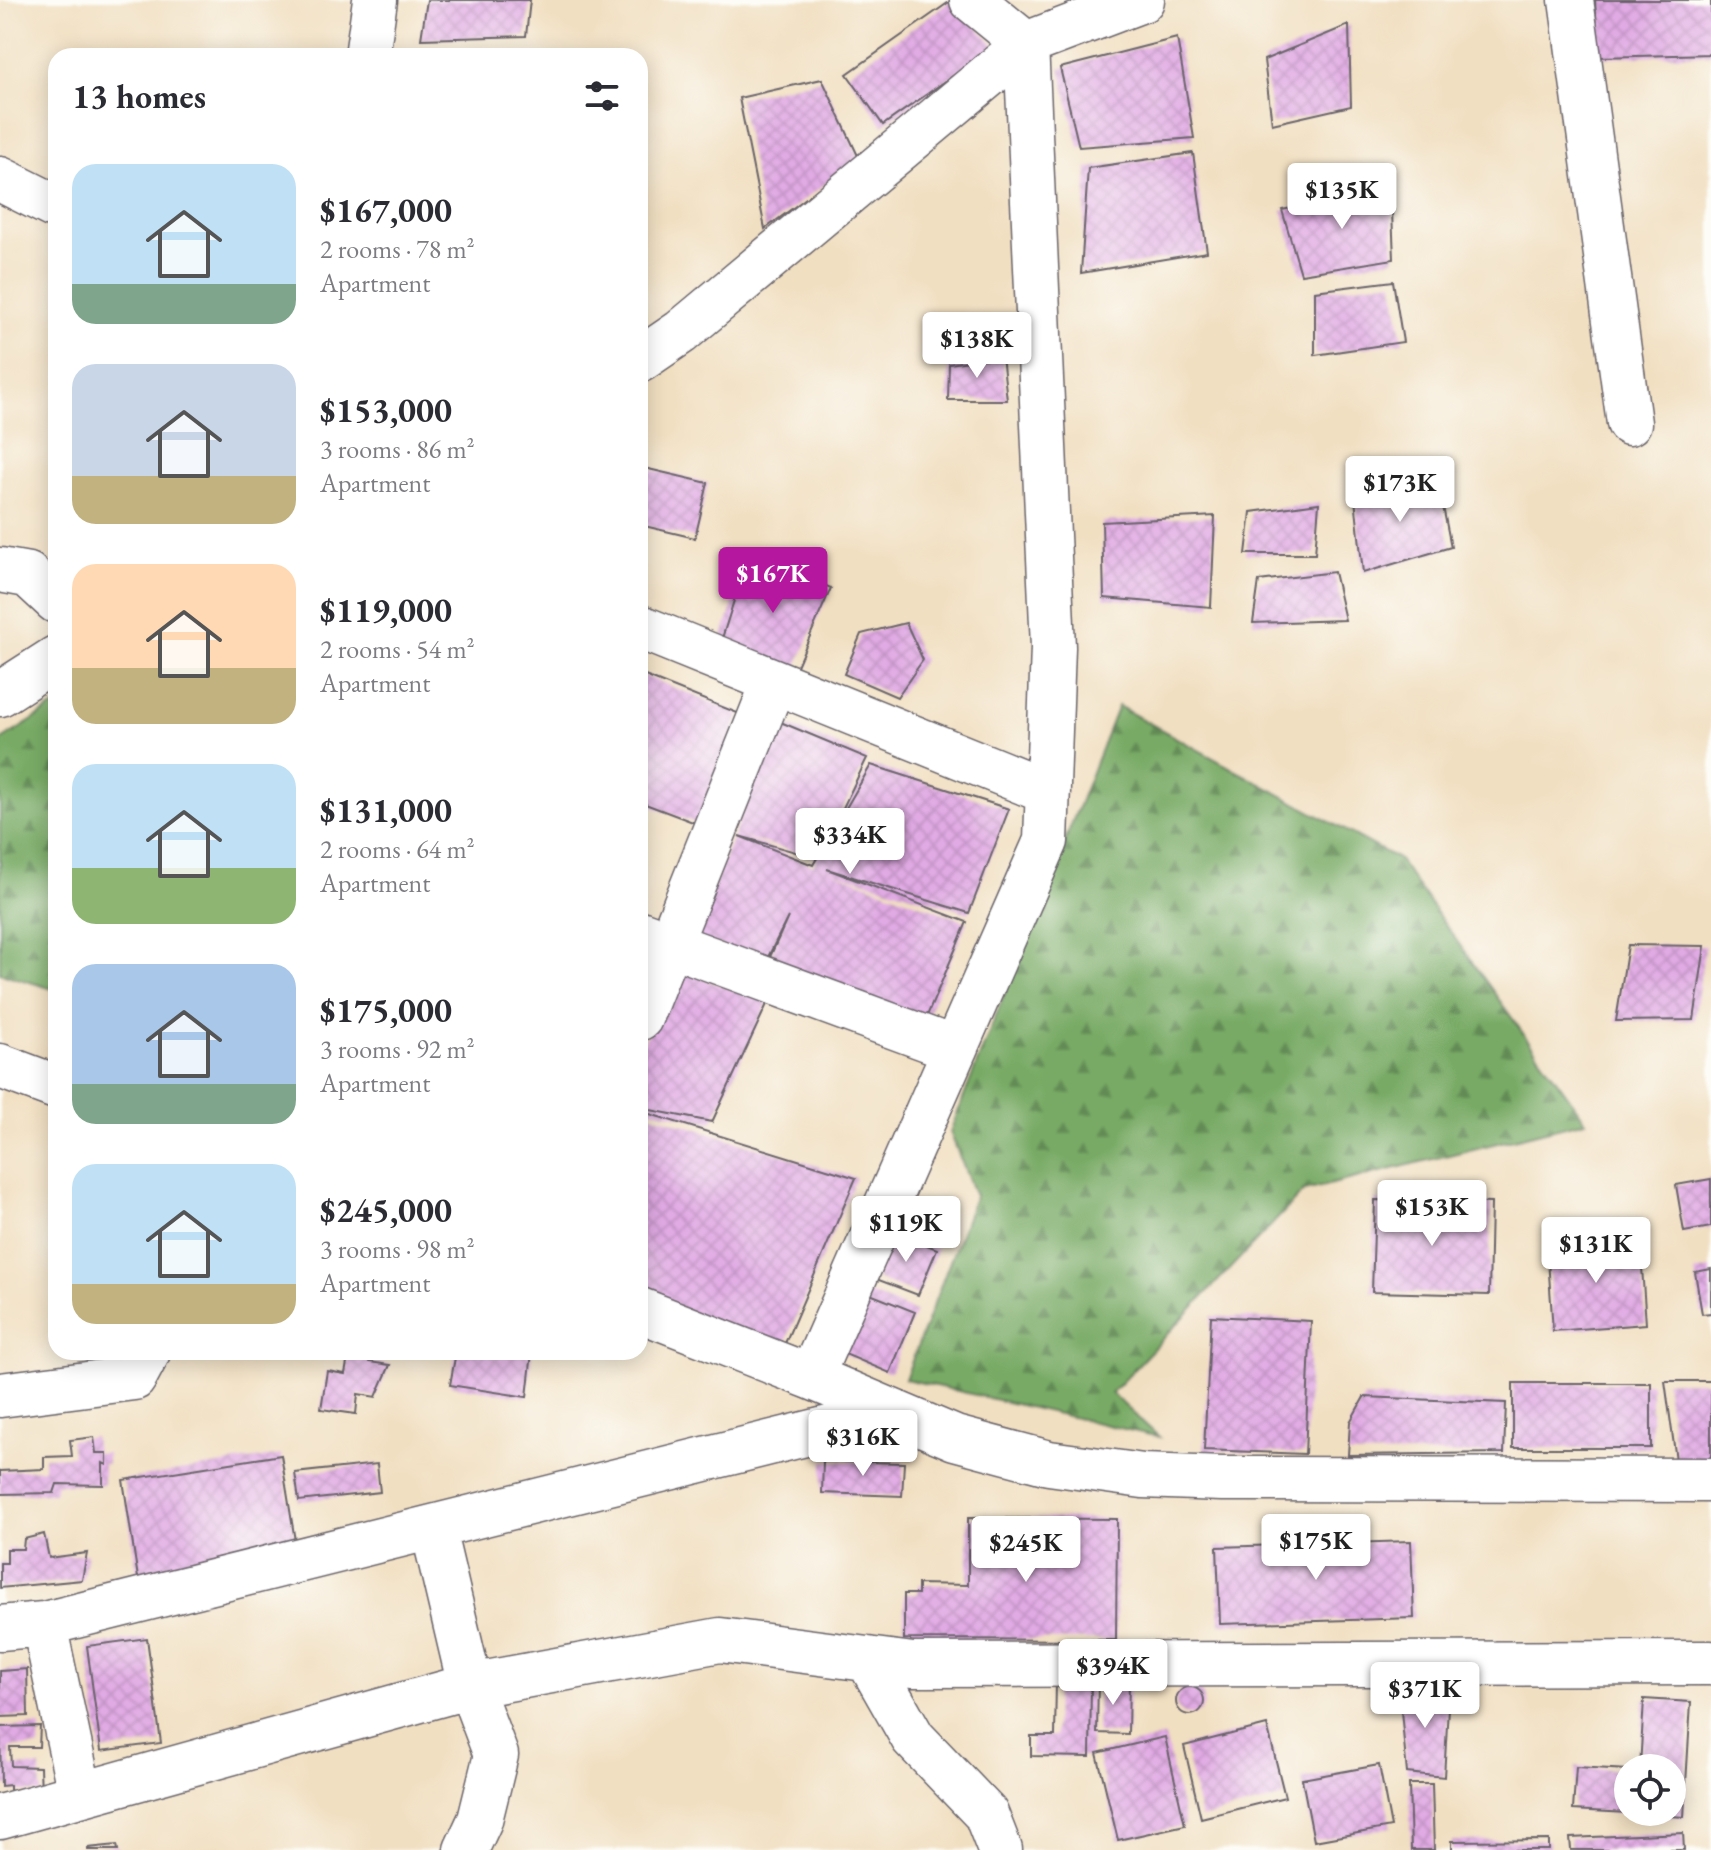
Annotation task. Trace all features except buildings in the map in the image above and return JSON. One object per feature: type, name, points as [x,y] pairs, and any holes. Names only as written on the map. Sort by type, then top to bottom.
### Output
[{"type":"street","points":[[368,48],[375,0]]},
{"type":"street","points":[[811,1377],[1046,841],[1053,647],[1026,44],[972,0]]},
{"type":"street","points":[[648,355],[681,332],[1026,44],[1142,0]]},
{"type":"street","points":[[1571,0],[1629,423]]},
{"type":"street","points":[[0,179],[48,203]]},
{"type":"street","points":[[0,570],[28,575],[48,594]]},
{"type":"street","points":[[648,630],[1048,792]]},
{"type":"street","points":[[0,694],[48,663]]},
{"type":"street","points":[[648,975],[655,938],[774,682]]},
{"type":"street","points":[[655,938],[955,1049]]},
{"type":"street","points":[[0,1066],[48,1084]]},
{"type":"street","points":[[648,1313],[955,1438],[1049,1463],[1143,1476],[1711,1480]]},
{"type":"street","points":[[0,1395],[134,1378],[144,1360]]},
{"type":"street","points":[[0,1628],[44,1624],[893,1412]]},
{"type":"street","points":[[433,1529],[470,1686],[496,1755],[480,1820],[466,1850]]},
{"type":"street","points":[[44,1624],[80,1794]]},
{"type":"street","points":[[0,1817],[470,1686],[720,1640],[913,1665],[1711,1663]]},
{"type":"street","points":[[868,1659],[913,1738],[986,1814],[1000,1850]]},
{"type":"green space","points":[[1118,706],[1398,859],[1586,1121],[1304,1191],[1111,1393],[1159,1437],[905,1379],[975,1196],[950,1132]]},
{"type":"green space","points":[[48,710],[48,988],[0,973],[0,741]]}]
